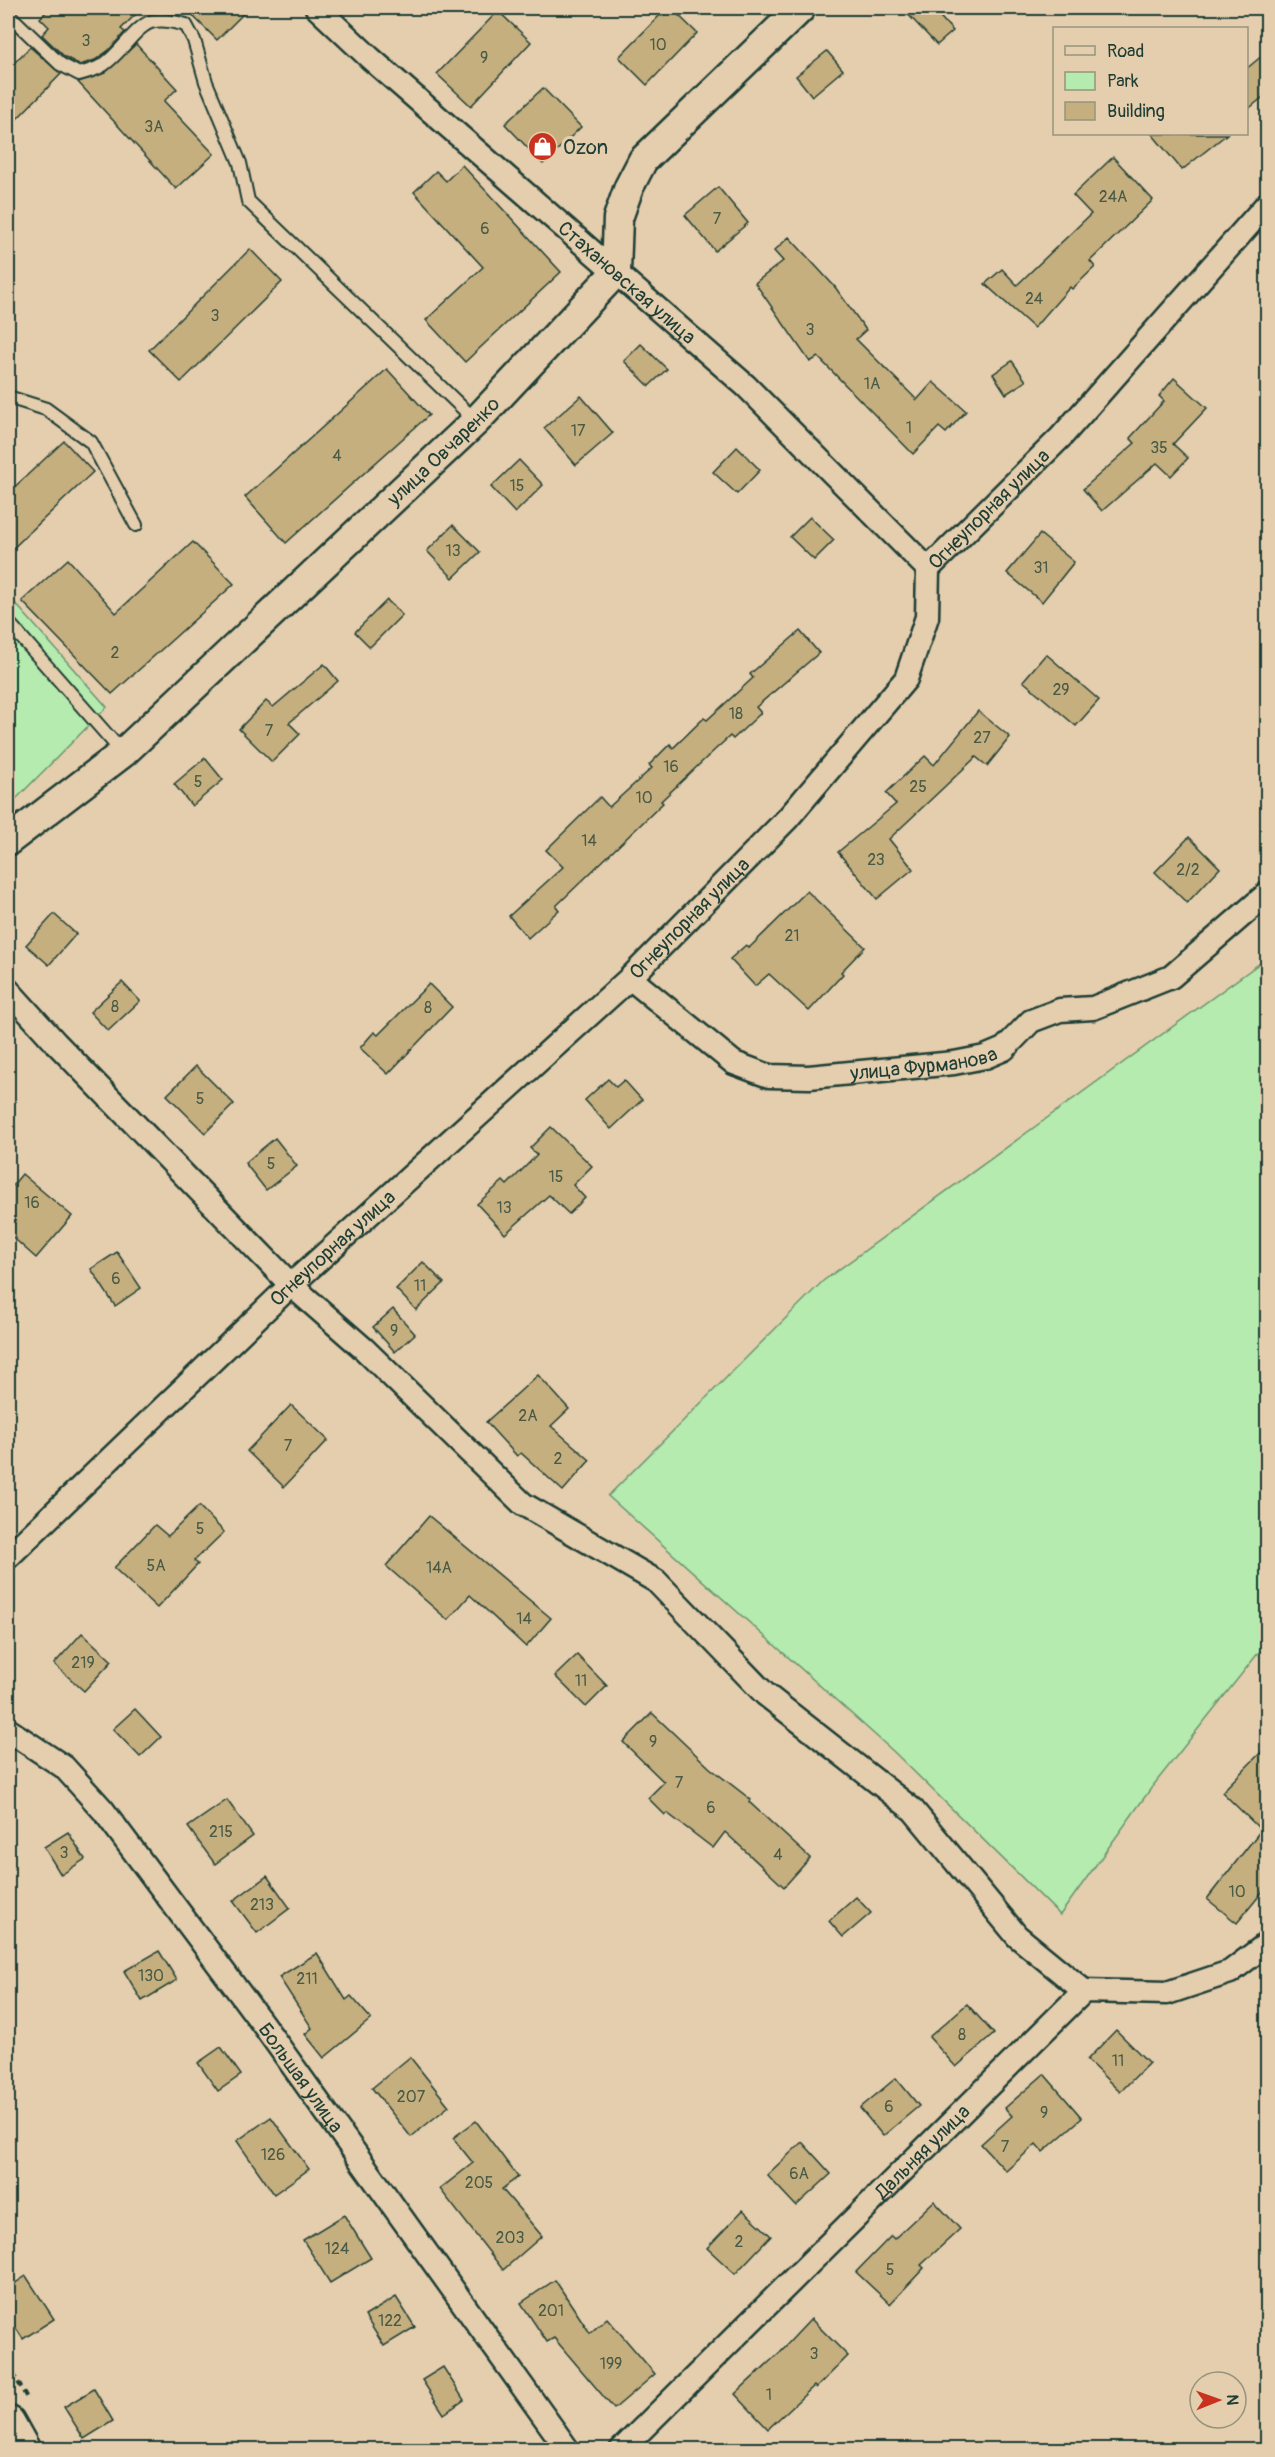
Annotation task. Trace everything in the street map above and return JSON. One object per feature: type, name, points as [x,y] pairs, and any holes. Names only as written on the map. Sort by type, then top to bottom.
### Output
[{"type":"main road","points":[[8,2423],[23,2450]]},
{"type":"street","name":"Стахановская улица","points":[[317,8],[370,58],[746,386],[928,569]]},
{"type":"street","points":[[616,272],[618,218],[628,187],[643,160],[801,8]]},
{"type":"street","name":"Огнеупорная улица","points":[[8,1557],[291,1285],[630,978],[788,818],[906,679],[927,617],[928,569],[1061,438],[1268,203]]},
{"type":"street","name":"улица Овчаренко","points":[[8,841],[123,753],[476,421],[616,272]]},
{"type":"street","name":"улица Фурманова","points":[[630,978],[734,1063],[770,1076],[809,1077],[954,1063],[985,1057],[1004,1050],[1031,1021],[1060,1010],[1094,1008],[1171,977],[1268,893]]},
{"type":"street","points":[[8,990],[56,1043],[291,1285],[364,1349],[523,1504],[656,1581],[765,1694],[913,1810],[1017,1936],[1084,1991],[1167,1993],[1230,1972],[1268,1943]]},
{"type":"street","name":"Большая улица","points":[[8,1730],[64,1767],[103,1810],[269,2033],[568,2450]]},
{"type":"street","name":"Дальняя улица","points":[[621,2450],[1084,1991]]},
{"type":"lane","points":[[8,14],[60,64],[79,74],[102,66],[144,26],[154,21],[186,25],[194,40],[206,82],[240,163],[248,201],[476,421]]},
{"type":"lane","points":[[8,397],[46,410],[92,442],[136,525]]},
{"type":"lane","points":[[8,622],[123,753]]},
{"type":"green space","points":[[8,595],[107,707],[8,807]]},
{"type":"green space","points":[[1267,958],[1267,1642],[1152,1787],[1060,1915],[894,1752],[608,1496],[823,1281]]},
{"type":"building","points":[[50,8],[142,8],[121,29],[125,32],[109,50],[95,60],[80,65],[65,57],[42,35],[49,27],[40,18]]},
{"type":"building","points":[[185,8],[249,8],[217,40]]},
{"type":"building","points":[[667,8],[671,8],[697,33],[647,85],[619,57]]},
{"type":"building","points":[[902,8],[932,8],[953,31],[937,45]]},
{"type":"building","points":[[498,11],[531,42],[471,106],[437,74]]},
{"type":"building","points":[[136,44],[177,89],[164,101],[214,154],[176,189],[78,82],[105,73]]},
{"type":"building","points":[[30,47],[61,74],[8,128],[8,69]]},
{"type":"building","points":[[827,51],[843,70],[812,96],[796,76]]},
{"type":"building","points":[[1268,51],[1268,93],[1248,109],[1248,67]]},
{"type":"building","points":[[543,88],[581,127],[543,164],[505,124]]},
{"type":"building","points":[[1153,135],[1226,135],[1182,170]]},
{"type":"building","points":[[1113,157],[1153,200],[1090,261],[1095,267],[1072,289],[1070,287],[1034,328],[985,284],[1002,269],[1017,285],[1091,214],[1073,195]]},
{"type":"building","points":[[462,165],[561,272],[465,362],[426,320],[483,267],[414,192],[436,171],[446,181]]},
{"type":"building","points":[[718,187],[748,223],[715,251],[685,215]]},
{"type":"building","points":[[789,237],[835,287],[866,330],[856,339],[917,400],[933,382],[966,411],[946,433],[939,427],[913,454],[818,357],[810,362],[755,283],[783,261],[774,251]]},
{"type":"building","points":[[250,249],[282,282],[181,382],[149,350]]},
{"type":"building","points":[[641,344],[667,369],[649,386],[624,361]]},
{"type":"building","points":[[1012,361],[1026,381],[1006,394],[993,374]]},
{"type":"building","points":[[387,369],[429,415],[286,543],[245,497]]},
{"type":"building","points":[[1174,378],[1207,408],[1173,444],[1188,458],[1171,476],[1157,463],[1102,511],[1083,489],[1135,443],[1130,438],[1164,401],[1159,396]]},
{"type":"building","points":[[581,396],[613,433],[576,465],[544,428]]},
{"type":"building","points":[[64,441],[93,472],[8,553],[8,493]]},
{"type":"building","points":[[737,447],[760,470],[737,494],[713,472]]},
{"type":"building","points":[[519,460],[543,485],[515,513],[491,487]]},
{"type":"building","points":[[810,517],[834,540],[814,560],[790,537]]},
{"type":"building","points":[[453,525],[480,552],[453,578],[427,551]]},
{"type":"building","points":[[1040,534],[1074,562],[1042,602],[1007,573]]},
{"type":"building","points":[[193,542],[234,584],[112,694],[22,601],[68,559],[116,613]]},
{"type":"building","points":[[387,600],[402,615],[370,647],[355,632]]},
{"type":"building","points":[[800,631],[819,653],[756,707],[761,713],[733,739],[730,736],[661,801],[663,803],[556,906],[559,910],[528,938],[509,916],[563,867],[546,850],[600,797],[609,807],[652,768],[649,765],[670,744],[673,748],[704,718],[707,720],[753,678],[750,674]]},
{"type":"building","points":[[1046,654],[1099,700],[1076,726],[1023,681]]},
{"type":"building","points":[[324,664],[338,681],[289,723],[300,734],[272,762],[239,729],[266,701],[273,707]]},
{"type":"building","points":[[978,711],[1010,737],[987,766],[976,757],[889,839],[913,869],[877,899],[838,852],[896,804],[886,793],[925,756],[934,765]]},
{"type":"building","points":[[205,758],[223,780],[192,806],[174,784]]},
{"type":"building","points":[[1189,837],[1220,868],[1187,903],[1155,872]]},
{"type":"building","points":[[807,891],[865,947],[809,1011],[769,974],[755,986],[730,959],[746,945],[749,948]]},
{"type":"building","points":[[54,914],[76,934],[49,965],[26,945]]},
{"type":"building","points":[[122,982],[140,1001],[108,1031],[90,1012]]},
{"type":"building","points":[[429,984],[452,1007],[388,1074],[360,1048],[374,1032],[378,1035]]},
{"type":"building","points":[[196,1066],[234,1104],[205,1133],[167,1095]]},
{"type":"building","points":[[608,1079],[616,1087],[624,1080],[642,1100],[611,1129],[585,1100]]},
{"type":"building","points":[[551,1127],[592,1166],[573,1185],[585,1198],[569,1214],[549,1195],[505,1234],[477,1204],[503,1181],[507,1185],[537,1155],[530,1148]]},
{"type":"building","points":[[275,1138],[297,1166],[266,1190],[245,1163]]},
{"type":"building","points":[[22,1174],[72,1216],[36,1258],[8,1233],[8,1191]]},
{"type":"building","points":[[117,1252],[141,1288],[115,1306],[91,1269]]},
{"type":"building","points":[[423,1262],[444,1283],[416,1310],[396,1289]]},
{"type":"building","points":[[393,1309],[415,1334],[395,1352],[373,1327]]},
{"type":"building","points":[[538,1375],[569,1409],[551,1426],[590,1460],[563,1491],[521,1453],[517,1456],[486,1422]]},
{"type":"building","points":[[291,1405],[328,1440],[284,1487],[247,1451]]},
{"type":"building","points":[[199,1506],[224,1532],[194,1561],[198,1564],[157,1608],[114,1568],[155,1525],[168,1536]]},
{"type":"building","points":[[429,1516],[551,1618],[526,1647],[470,1595],[448,1620],[386,1566]]},
{"type":"building","points":[[82,1633],[112,1661],[84,1691],[54,1664]]},
{"type":"building","points":[[577,1655],[607,1686],[586,1707],[555,1676]]},
{"type":"building","points":[[135,1709],[161,1737],[140,1757],[113,1729]]},
{"type":"building","points":[[652,1713],[710,1768],[750,1799],[749,1802],[810,1858],[784,1887],[725,1832],[713,1848],[667,1813],[665,1815],[648,1798],[664,1782],[623,1742]]},
{"type":"building","points":[[1268,1745],[1268,1885],[1237,1923],[1207,1899],[1261,1830],[1222,1792]]},
{"type":"building","points":[[227,1800],[253,1836],[215,1864],[188,1827]]},
{"type":"building","points":[[68,1832],[85,1859],[61,1875],[44,1847]]},
{"type":"building","points":[[267,1876],[290,1908],[257,1933],[233,1901]]},
{"type":"building","points":[[856,1897],[871,1913],[843,1937],[829,1921]]},
{"type":"building","points":[[159,1951],[177,1980],[142,2001],[124,1971]]},
{"type":"building","points":[[317,1953],[346,2000],[351,1996],[371,2019],[324,2058],[305,2034],[312,2028],[279,1977]]},
{"type":"building","points":[[967,2004],[994,2034],[956,2067],[929,2037]]},
{"type":"building","points":[[1116,2030],[1149,2063],[1120,2092],[1087,2060]]},
{"type":"building","points":[[221,2047],[241,2075],[218,2091],[198,2063]]},
{"type":"building","points":[[410,2057],[449,2106],[411,2137],[372,2088]]},
{"type":"building","points":[[1044,2074],[1082,2118],[1043,2152],[1036,2144],[1006,2171],[981,2144],[1012,2116],[1005,2108]]},
{"type":"building","points":[[896,2078],[919,2106],[883,2136],[860,2108]]},
{"type":"building","points":[[271,2117],[309,2169],[274,2194],[237,2141]]},
{"type":"building","points":[[476,2121],[518,2177],[502,2189],[542,2236],[503,2270],[440,2189],[473,2163],[453,2138]]},
{"type":"building","points":[[802,2142],[831,2174],[796,2206],[767,2175]]},
{"type":"building","points":[[934,2201],[960,2229],[921,2265],[924,2268],[890,2304],[856,2272],[891,2236],[894,2239]]},
{"type":"building","points":[[743,2210],[771,2236],[735,2274],[707,2248]]},
{"type":"building","points":[[344,2215],[371,2258],[330,2283],[303,2240]]},
{"type":"building","points":[[26,2276],[54,2319],[23,2339],[8,2316],[8,2288]]},
{"type":"building","points":[[555,2280],[590,2333],[607,2318],[655,2374],[614,2409],[554,2338],[547,2342],[521,2303]]},
{"type":"building","points":[[396,2297],[415,2327],[384,2346],[365,2316]]},
{"type":"building","points":[[811,2319],[848,2356],[816,2388],[814,2386],[768,2429],[735,2394]]},
{"type":"building","points":[[443,2367],[464,2400],[444,2414],[422,2380]]},
{"type":"building","points":[[94,2389],[113,2421],[84,2439],[64,2407]]},
{"type":"place","name":"Ozon","points":[[542,147]]}]
